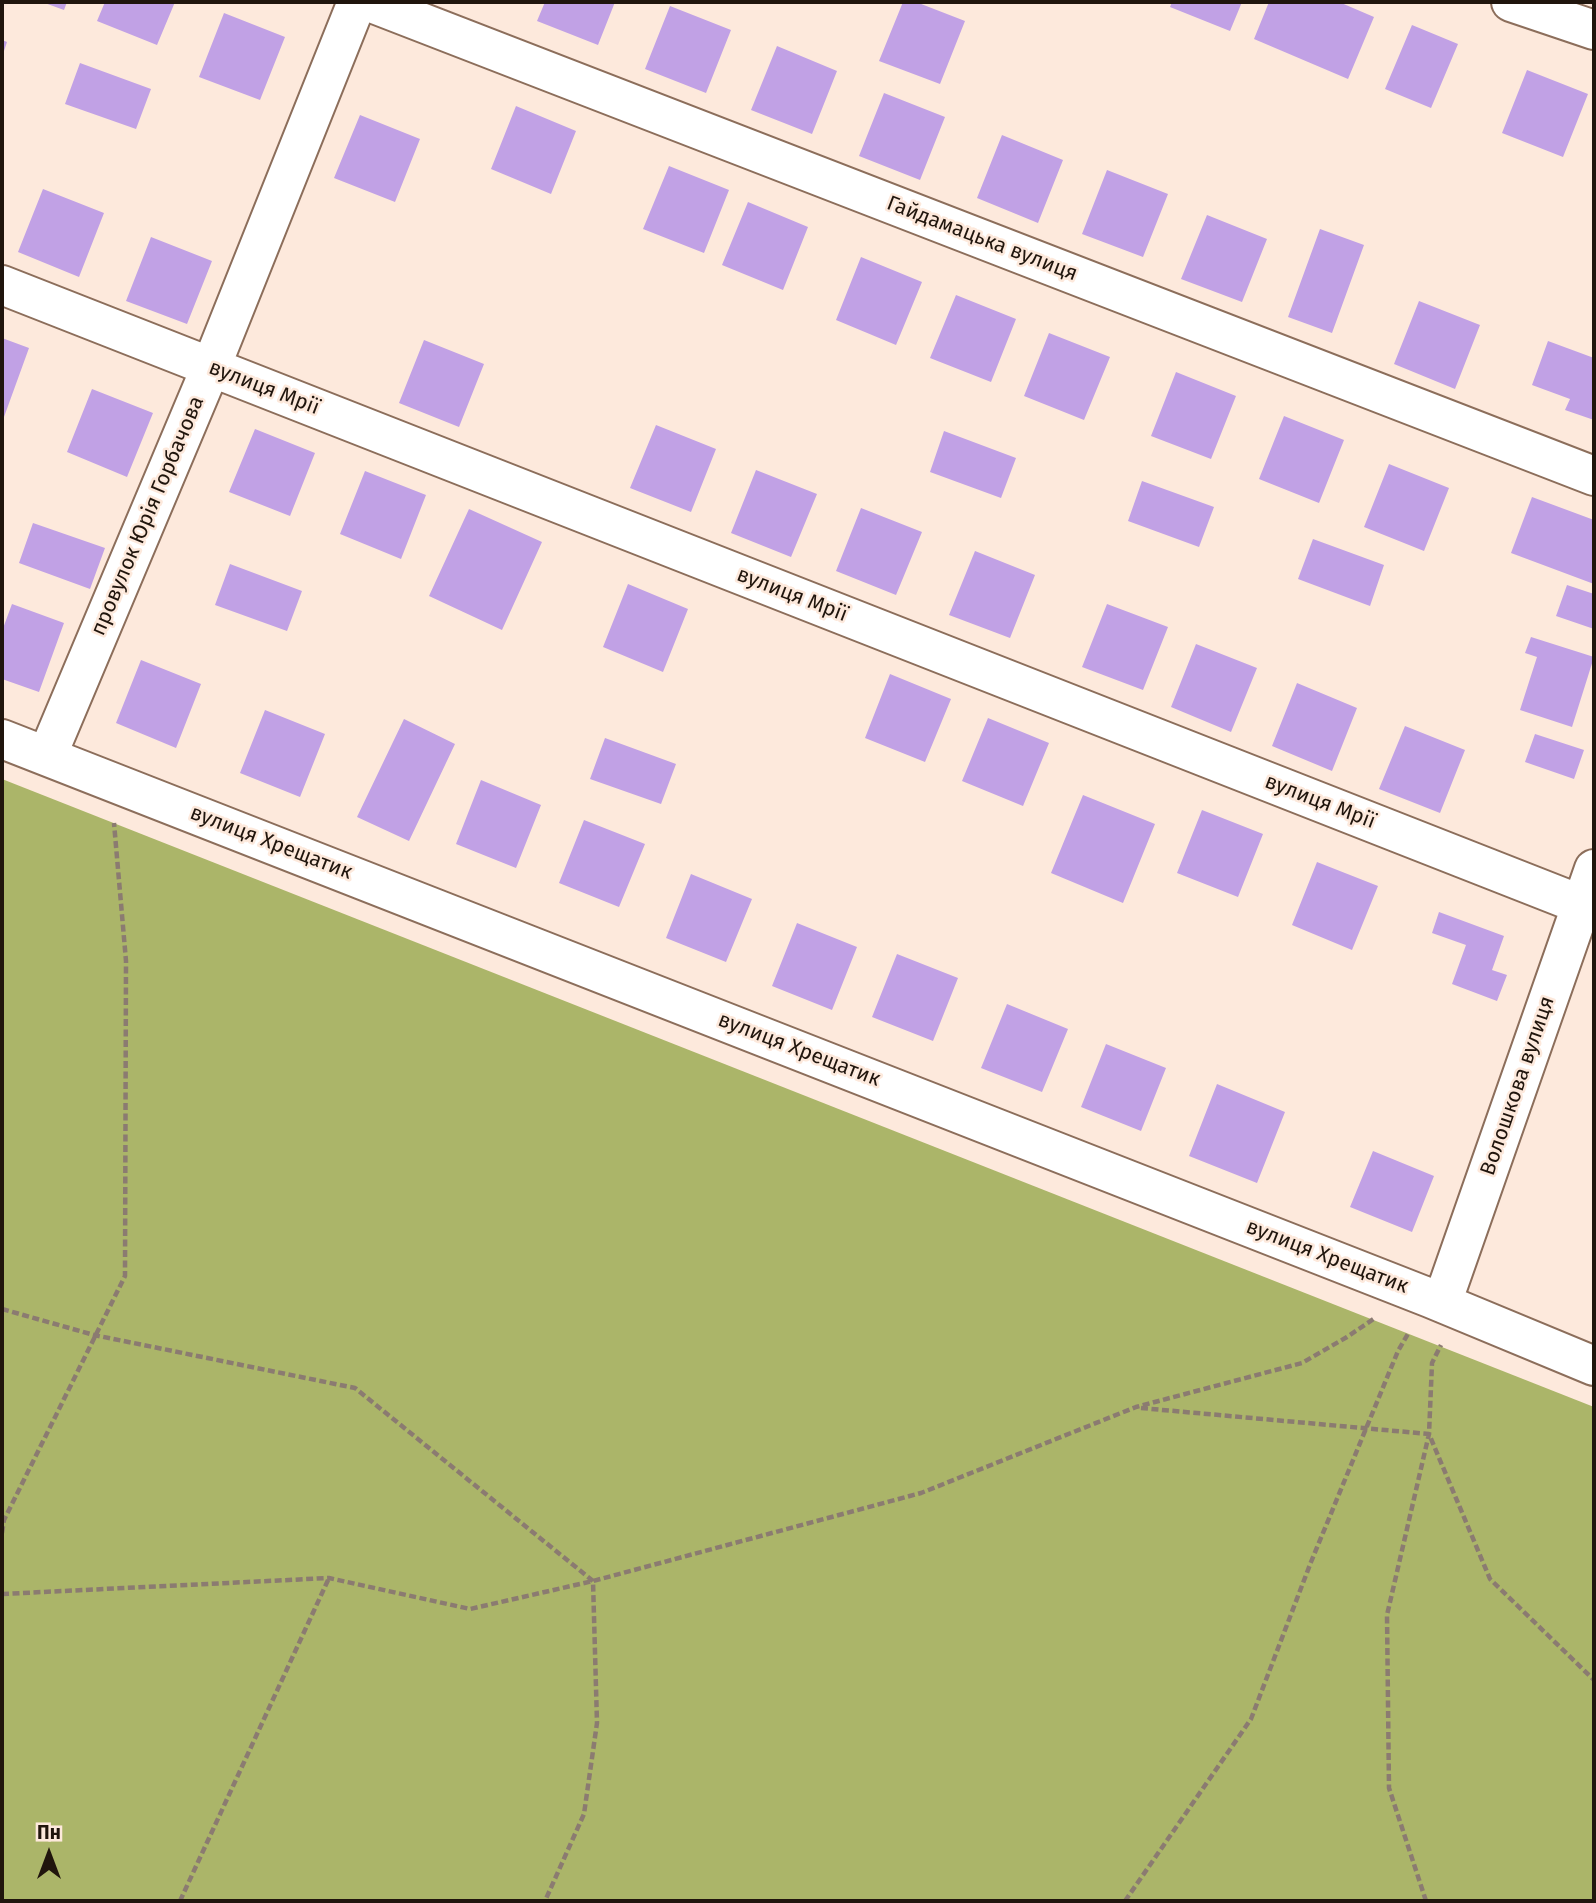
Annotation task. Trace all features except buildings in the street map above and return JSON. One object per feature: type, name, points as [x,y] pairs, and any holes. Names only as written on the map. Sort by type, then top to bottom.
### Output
[{"type":"street","name":"провулок Юрія Горбачова","points":[[47,756],[211,367],[357,2]]},
{"type":"street","name":"Гайдамацька вулиця","points":[[369,2],[1594,476]]},
{"type":"street","points":[[1511,2],[1594,30]]},
{"type":"street","name":"вулиця Мрії","points":[[2,285],[1582,905]]},
{"type":"street","name":"вулиця Хрещатик","points":[[2,739],[1436,1300],[1594,1366]]},
{"type":"street","name":"Волошкова вулиця","points":[[1436,1300],[1594,869]]},
{"type":"path","points":[[2,1533],[4,1520],[125,1276],[126,961],[111,780]]},
{"type":"path","points":[[2,1594],[329,1578],[470,1609],[593,1581],[921,1493],[1136,1407],[1302,1363],[1347,1337],[1436,1300]]},
{"type":"path","points":[[1125,1901],[1251,1718],[1311,1562],[1398,1350],[1436,1300]]},
{"type":"path","points":[[1426,1901],[1389,1788],[1387,1615],[1429,1434],[1436,1300]]},
{"type":"path","points":[[2,1309],[94,1335],[355,1388],[593,1581],[597,1723],[584,1814],[545,1901]]},
{"type":"path","points":[[1136,1407],[1429,1434]]},
{"type":"path","points":[[1429,1434],[1490,1579],[1594,1680]]},
{"type":"path","points":[[180,1901],[329,1578]]},
{"type":"green space","points":[[2,779],[1594,1407],[1594,1901],[2,1901]]}]
